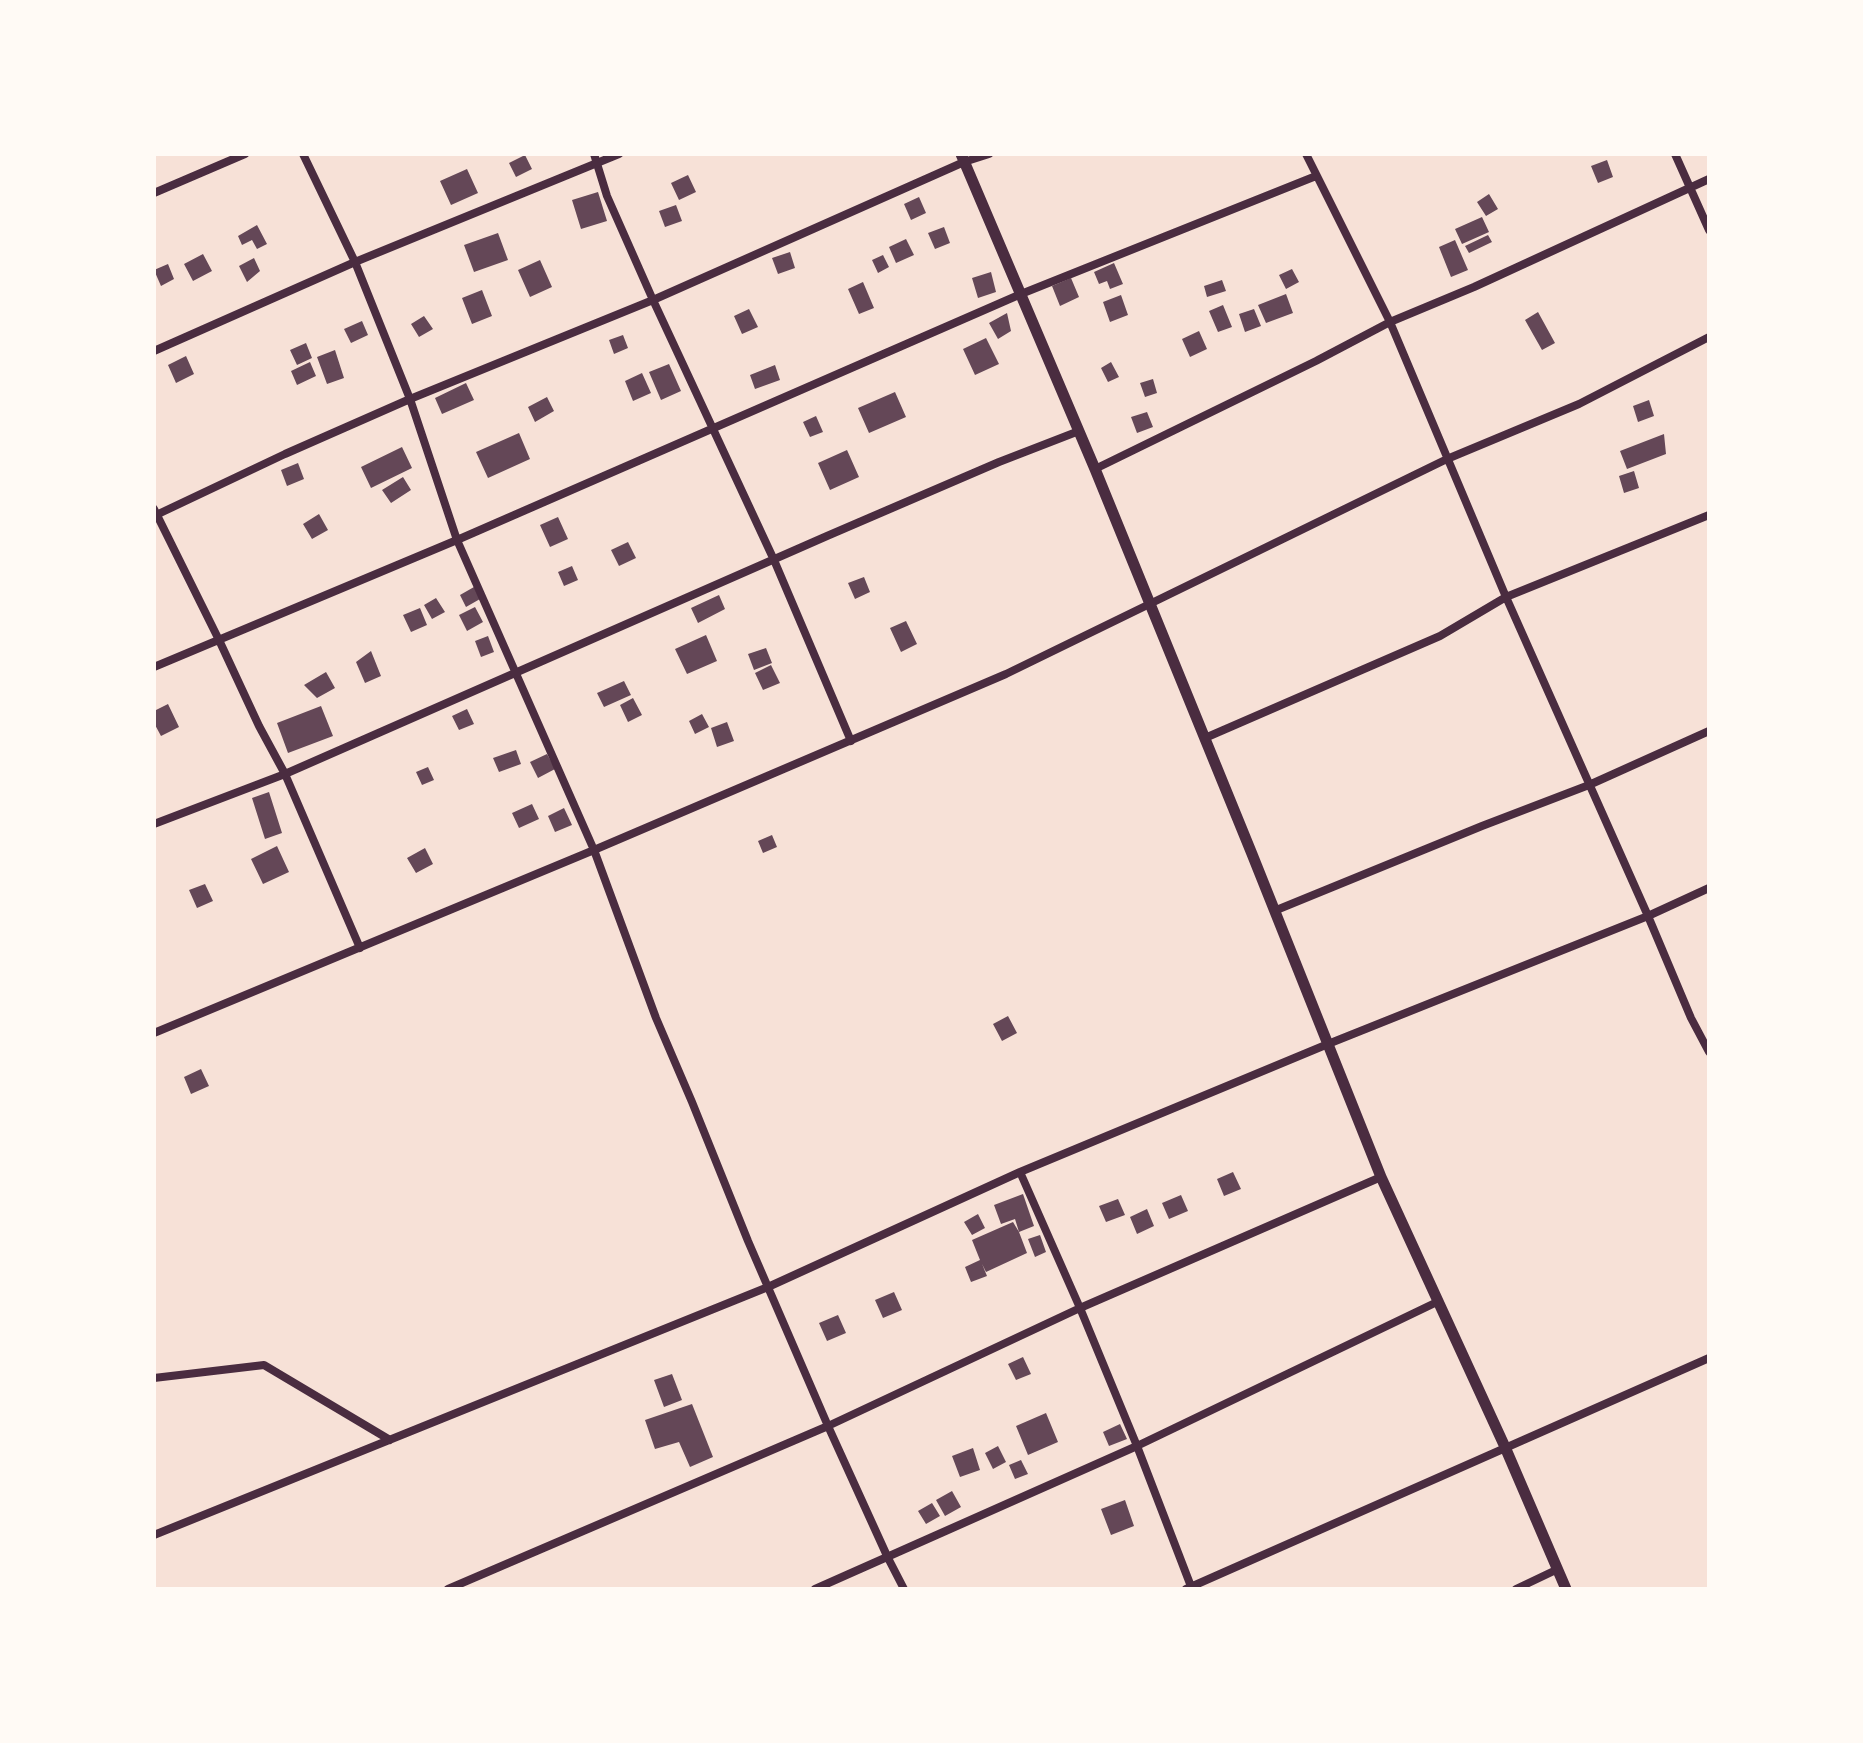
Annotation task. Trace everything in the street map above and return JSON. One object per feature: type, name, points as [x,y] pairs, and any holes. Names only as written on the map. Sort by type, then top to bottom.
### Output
[{"type":"street","points":[[154,193],[245,154]]},
{"type":"street","points":[[303,154],[355,262],[410,399],[457,540],[594,850],[656,1018],[768,1287],[904,1589]]},
{"type":"street","points":[[154,351],[596,158],[619,154]]},
{"type":"street","points":[[360,948],[285,774],[155,513],[410,399],[653,300],[962,158],[989,154]]},
{"type":"street","points":[[1306,154],[1390,322],[1506,597],[1691,1018],[1709,1052]]},
{"type":"street","points":[[1675,154],[1709,230]]},
{"type":"street","points":[[596,158],[607,196],[774,560],[851,741]]},
{"type":"street","points":[[962,158],[1095,469],[1381,1177],[1505,1447],[1566,1589]]},
{"type":"street","points":[[154,667],[457,540],[1021,294],[1316,176]]},
{"type":"street","points":[[1095,469],[1390,322],[1474,287],[1709,179]]},
{"type":"street","points":[[154,1033],[1006,674],[1447,459],[1579,404],[1709,337]]},
{"type":"street","points":[[154,824],[285,774],[999,462],[1079,431]]},
{"type":"street","points":[[1205,738],[1440,636],[1506,597],[1709,515]]},
{"type":"street","points":[[1274,911],[1589,785],[1709,731]]},
{"type":"street","points":[[154,1535],[768,1287],[1020,1172],[1648,916],[1709,888]]},
{"type":"street","points":[[1020,1172],[1137,1446],[1190,1588],[1709,1358]]},
{"type":"street","points":[[448,1589],[828,1426],[1080,1308],[1381,1177]]},
{"type":"street","points":[[815,1589],[1137,1446],[1437,1302]]},
{"type":"street","points":[[154,1378],[264,1365],[390,1440]]},
{"type":"street","points":[[1516,1589],[1558,1569]]},
{"type":"building","points":[[525,155],[532,169],[516,177],[509,163]]},
{"type":"building","points":[[1607,160],[1613,177],[1598,183],[1591,166]]},
{"type":"building","points":[[467,169],[478,193],[451,205],[440,181]]},
{"type":"building","points":[[688,175],[696,192],[679,200],[671,183]]},
{"type":"building","points":[[598,192],[607,221],[581,229],[572,200]]},
{"type":"building","points":[[1489,194],[1498,209],[1486,216],[1477,202]]},
{"type":"building","points":[[919,197],[926,213],[911,220],[904,204]]},
{"type":"building","points":[[676,205],[682,221],[665,227],[659,211]]},
{"type":"building","points":[[1482,217],[1489,232],[1462,244],[1455,229]]},
{"type":"building","points":[[257,225],[267,244],[257,249],[252,240],[242,245],[238,236]]},
{"type":"building","points":[[944,227],[950,243],[935,249],[928,233]]},
{"type":"building","points":[[498,233],[508,260],[474,272],[464,245]]},
{"type":"building","points":[[1488,235],[1492,242],[1469,253],[1465,246]]},
{"type":"building","points":[[906,239],[914,255],[896,263],[889,247]]},
{"type":"building","points":[[1455,240],[1468,270],[1451,277],[1439,247]]},
{"type":"building","points":[[790,252],[795,268],[778,274],[772,258]]},
{"type":"building","points":[[203,254],[212,271],[193,281],[184,264]]},
{"type":"building","points":[[883,255],[889,267],[878,273],[872,260]]},
{"type":"building","points":[[254,258],[260,271],[247,282],[239,266]]},
{"type":"building","points":[[540,260],[552,287],[530,297],[518,270]]},
{"type":"building","points":[[1114,263],[1123,284],[1110,289],[1107,281],[1099,284],[1094,272]]},
{"type":"building","points":[[168,264],[174,279],[161,286],[154,270]]},
{"type":"building","points":[[1292,269],[1299,282],[1286,289],[1279,275]]},
{"type":"building","points":[[991,272],[996,292],[978,298],[972,278]]},
{"type":"building","points":[[1071,278],[1079,297],[1060,306],[1052,286]]},
{"type":"building","points":[[1222,280],[1226,291],[1207,297],[1204,286]]},
{"type":"building","points":[[863,282],[874,308],[859,314],[848,289]]},
{"type":"building","points":[[482,290],[492,316],[472,324],[462,298]]},
{"type":"building","points":[[1286,294],[1293,313],[1266,323],[1258,305]]},
{"type":"building","points":[[1121,295],[1128,315],[1110,322],[1103,302]]},
{"type":"building","points":[[1223,305],[1232,327],[1218,332],[1209,311]]},
{"type":"building","points":[[749,309],[758,327],[742,334],[734,316]]},
{"type":"building","points":[[1254,309],[1261,326],[1245,332],[1239,314]]},
{"type":"building","points":[[1538,312],[1555,343],[1542,350],[1525,320]]},
{"type":"building","points":[[1007,313],[1011,331],[998,339],[989,323]]},
{"type":"building","points":[[424,316],[433,329],[419,337],[411,324]]},
{"type":"building","points":[[362,321],[368,335],[351,343],[344,329]]},
{"type":"building","points":[[1199,331],[1207,349],[1190,357],[1182,339]]},
{"type":"building","points":[[623,335],[628,348],[614,354],[609,340]]},
{"type":"building","points":[[986,338],[999,364],[975,375],[963,349]]},
{"type":"building","points":[[306,343],[312,358],[297,365],[290,350]]},
{"type":"building","points":[[335,350],[344,378],[327,384],[317,357]]},
{"type":"building","points":[[186,356],[194,374],[176,383],[168,365]]},
{"type":"building","points":[[310,362],[316,376],[297,385],[291,371]]},
{"type":"building","points":[[1111,362],[1119,377],[1108,382],[1101,368]]},
{"type":"building","points":[[669,364],[681,391],[661,400],[649,372]]},
{"type":"building","points":[[775,365],[780,380],[755,389],[750,375]]},
{"type":"building","points":[[642,373],[651,393],[633,401],[625,381]]},
{"type":"building","points":[[1153,379],[1157,393],[1145,397],[1140,383]]},
{"type":"building","points":[[466,383],[474,400],[442,414],[435,398]]},
{"type":"building","points":[[895,392],[906,417],[869,433],[858,408]]},
{"type":"building","points":[[547,397],[554,411],[535,422],[528,407]]},
{"type":"building","points":[[1649,400],[1654,416],[1638,422],[1633,406]]},
{"type":"building","points":[[1147,412],[1153,427],[1137,433],[1131,417]]},
{"type":"building","points":[[816,416],[823,432],[810,437],[803,422]]},
{"type":"building","points":[[519,433],[530,459],[488,478],[476,452]]},
{"type":"building","points":[[1664,434],[1666,454],[1627,469],[1620,451]]},
{"type":"building","points":[[402,447],[412,468],[371,488],[361,467]]},
{"type":"building","points":[[847,450],[859,477],[830,490],[818,463]]},
{"type":"building","points":[[298,463],[304,479],[287,486],[281,470]]},
{"type":"building","points":[[1634,471],[1639,488],[1624,493],[1619,476]]},
{"type":"building","points":[[403,477],[411,490],[391,503],[382,490]]},
{"type":"building","points":[[319,514],[328,530],[312,539],[303,524]]},
{"type":"building","points":[[558,517],[568,539],[550,547],[540,525]]},
{"type":"building","points":[[628,542],[636,558],[619,566],[611,550]]},
{"type":"building","points":[[572,566],[578,580],[564,586],[558,572]]},
{"type":"building","points":[[864,577],[870,592],[855,599],[848,583]]},
{"type":"building","points":[[474,587],[480,599],[466,607],[460,595]]},
{"type":"building","points":[[719,595],[725,609],[698,623],[691,608]]},
{"type":"building","points":[[436,598],[445,612],[432,619],[424,605]]},
{"type":"building","points":[[475,607],[483,622],[467,631],[459,615]]},
{"type":"building","points":[[420,608],[427,625],[411,632],[403,615]]},
{"type":"building","points":[[906,621],[917,644],[901,652],[890,628]]},
{"type":"building","points":[[706,635],[717,661],[687,674],[675,649]]},
{"type":"building","points":[[488,636],[494,652],[481,657],[475,641]]},
{"type":"building","points":[[766,648],[772,663],[754,670],[748,654]]},
{"type":"building","points":[[371,651],[381,676],[365,683],[356,662]]},
{"type":"building","points":[[771,665],[780,683],[763,690],[755,673]]},
{"type":"building","points":[[326,672],[335,688],[317,698],[304,685]]},
{"type":"building","points":[[624,681],[631,695],[604,707],[597,693]]},
{"type":"building","points":[[633,698],[642,715],[628,722],[620,705]]},
{"type":"building","points":[[168,704],[179,727],[161,736],[154,723],[154,711]]},
{"type":"building","points":[[321,706],[333,736],[288,753],[277,723]]},
{"type":"building","points":[[467,709],[474,724],[459,730],[452,716]]},
{"type":"building","points":[[702,714],[709,727],[695,734],[689,721]]},
{"type":"building","points":[[727,722],[734,741],[717,747],[711,728]]},
{"type":"building","points":[[516,750],[521,764],[499,772],[493,758]]},
{"type":"building","points":[[547,754],[555,769],[538,778],[530,762]]},
{"type":"building","points":[[428,767],[434,780],[422,785],[416,772]]},
{"type":"building","points":[[269,792],[282,833],[265,839],[252,798]]},
{"type":"building","points":[[532,804],[539,819],[519,828],[512,813]]},
{"type":"building","points":[[564,808],[572,825],[555,832],[548,816]]},
{"type":"building","points":[[772,835],[777,847],[763,853],[758,841]]},
{"type":"building","points":[[277,846],[289,872],[263,884],[251,859]]},
{"type":"building","points":[[425,848],[433,864],[416,873],[407,858]]},
{"type":"building","points":[[205,884],[213,901],[197,908],[189,890]]},
{"type":"building","points":[[1008,1016],[1017,1033],[1002,1041],[993,1024]]},
{"type":"building","points":[[201,1069],[209,1086],[191,1094],[184,1077]]},
{"type":"building","points":[[1233,1172],[1241,1189],[1224,1196],[1217,1179]]},
{"type":"building","points":[[1023,1194],[1034,1226],[1019,1232],[1015,1219],[1001,1224],[994,1205]]},
{"type":"building","points":[[1181,1195],[1188,1211],[1169,1219],[1162,1203]]},
{"type":"building","points":[[1118,1199],[1125,1215],[1106,1222],[1099,1206]]},
{"type":"building","points":[[1147,1209],[1154,1226],[1137,1234],[1130,1217]]},
{"type":"building","points":[[978,1214],[985,1228],[972,1235],[964,1222]]},
{"type":"building","points":[[1013,1222],[1027,1253],[986,1272],[982,1264],[987,1276],[971,1282],[965,1267],[980,1260],[972,1240]]},
{"type":"building","points":[[1040,1235],[1046,1252],[1035,1257],[1028,1239]]},
{"type":"building","points":[[894,1292],[902,1310],[883,1318],[875,1300]]},
{"type":"building","points":[[838,1315],[846,1333],[827,1341],[819,1323]]},
{"type":"building","points":[[1023,1357],[1031,1374],[1016,1380],[1008,1364]]},
{"type":"building","points":[[672,1374],[682,1400],[664,1407],[654,1380]]},
{"type":"building","points":[[692,1404],[713,1457],[690,1467],[679,1442],[655,1449],[645,1420]]},
{"type":"building","points":[[1046,1413],[1058,1442],[1028,1455],[1016,1426]]},
{"type":"building","points":[[1120,1424],[1127,1439],[1109,1446],[1103,1432]]},
{"type":"building","points":[[998,1446],[1006,1462],[993,1469],[985,1453]]},
{"type":"building","points":[[973,1448],[980,1470],[960,1477],[952,1456]]},
{"type":"building","points":[[1021,1460],[1028,1474],[1015,1479],[1009,1465]]},
{"type":"building","points":[[952,1491],[961,1507],[945,1516],[936,1500]]},
{"type":"building","points":[[1125,1500],[1134,1526],[1111,1535],[1101,1509]]},
{"type":"building","points":[[932,1503],[940,1516],[926,1524],[918,1511]]}]
